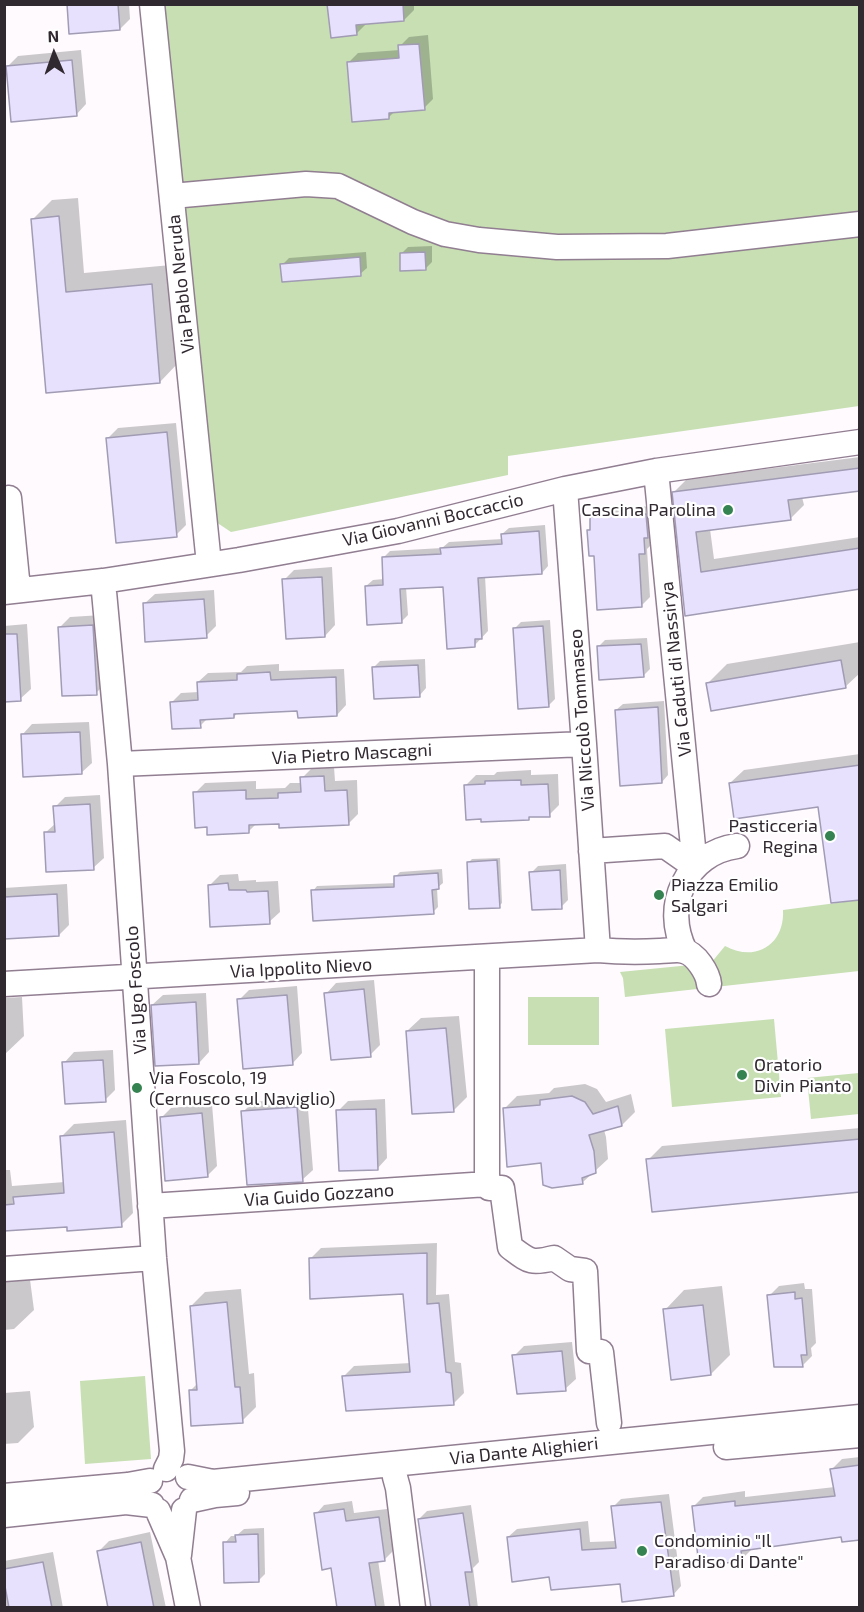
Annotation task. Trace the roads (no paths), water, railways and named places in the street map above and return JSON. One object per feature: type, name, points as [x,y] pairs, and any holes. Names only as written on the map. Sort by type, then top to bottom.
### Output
[{"type":"street","name":"Via Pablo Neruda","points":[[152,4],[209,564]]},
{"type":"street","points":[[172,196],[306,184],[338,186],[413,222],[445,234],[479,240],[556,247],[674,245],[860,225]]},
{"type":"street","name":"Via Giovanni Boccaccio","points":[[13,591],[103,581],[398,531],[565,489],[657,471],[860,442]]},
{"type":"street","name":"Via Caduti di Nassirya","points":[[657,471],[695,867]]},
{"type":"street","name":"Via Niccolò Tommaseo","points":[[565,489],[598,950]]},
{"type":"street","points":[[9,498],[17,579],[13,591]]},
{"type":"street","name":"Via Ugo Foscolo","points":[[103,581],[120,764],[154,1258],[171,1459],[176,1487],[178,1557],[188,1608]]},
{"type":"street","name":"Via Pietro Mascagni","points":[[120,764],[584,744]]},
{"type":"street","points":[[591,851],[664,846],[695,867]]},
{"type":"street","points":[[709,984],[705,971],[685,951],[676,927],[676,908],[686,878],[695,867],[717,851],[737,846]]},
{"type":"street","points":[[598,950],[685,951]]},
{"type":"street","name":"Via Ippolito Nievo","points":[[4,984],[598,950]]},
{"type":"street","points":[[487,957],[489,1188],[502,1188],[510,1248],[530,1262],[554,1258],[570,1269],[585,1270],[589,1351],[601,1352],[609,1423]]},
{"type":"street","name":"Via Guido Gozzano","points":[[150,1206],[488,1184]]},
{"type":"street","points":[[4,1269],[154,1258]]},
{"type":"street","name":"Via Dante Alighieri","points":[[176,1487],[860,1417]]},
{"type":"street","name":"Via Dante Alighieri","points":[[4,1497],[128,1485],[176,1487],[214,1495],[860,1435]]},
{"type":"street","points":[[396,1477],[413,1608]]},
{"type":"street","points":[[4,1515],[126,1502],[155,1508],[165,1514],[173,1514],[181,1512],[176,1487]]},
{"type":"street","name":"Via Ugo Foscolo","points":[[155,1508],[178,1557]]},
{"type":"place","name":"Cascina Parolina","points":[[728,510]]},
{"type":"place","name":"Pasticceria Regina","points":[[830,836]]},
{"type":"place","name":"Piazza Emilio Salgari","points":[[659,895]]},
{"type":"place","name":"Oratorio Divin Pianto","points":[[742,1075]]},
{"type":"place","name":"Via Foscolo, 19 (Cernusco sul Naviglio)","points":[[137,1088]]},
{"type":"place","name":"Condominio \"Il Paradiso di Dante\"","points":[[642,1551]]}]
